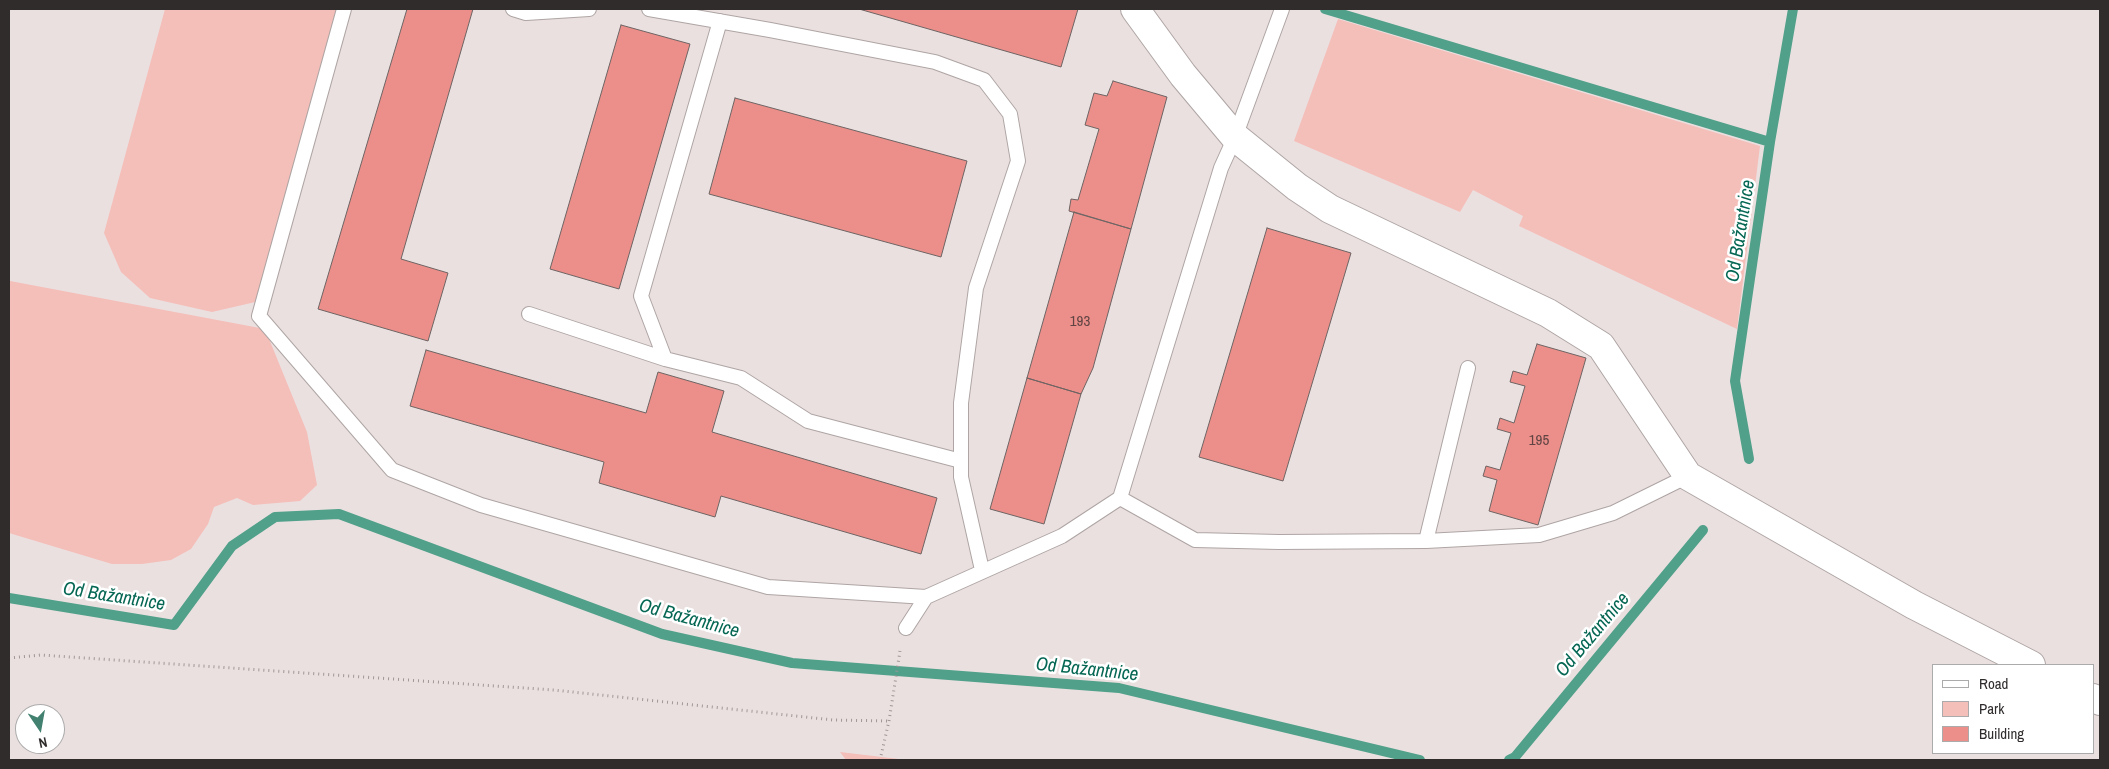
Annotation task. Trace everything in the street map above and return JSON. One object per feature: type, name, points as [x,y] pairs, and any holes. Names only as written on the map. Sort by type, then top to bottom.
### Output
[{"type":"street","points":[[1135,9],[1183,75],[1235,137],[1330,210],[1548,313],[1601,346],[1688,476],[1914,605],[2029,664]]},
{"type":"lane","points":[[344,9],[260,316],[392,470],[481,505],[768,587],[926,597],[982,570],[1062,536],[1120,498],[1221,168],[1235,137],[1282,9]]},
{"type":"lane","points":[[513,9],[526,13],[589,9]]},
{"type":"lane","points":[[649,9],[935,62],[984,80],[1010,114],[1018,161],[976,288],[961,403],[961,477],[982,570]]},
{"type":"lane","points":[[665,359],[641,296],[720,21]]},
{"type":"lane","points":[[529,314],[665,359],[740,378],[808,421],[961,461]]},
{"type":"lane","points":[[1426,541],[1468,368]]},
{"type":"lane","points":[[1120,498],[1195,540],[1280,542],[1426,541],[1539,536],[1613,513],[1688,476]]},
{"type":"lane","points":[[906,628],[926,597]]},
{"type":"path","points":[[880,760],[889,721],[900,649]]},
{"type":"path","points":[[9,658],[41,655],[554,690],[833,720],[889,721]]},
{"type":"green space","points":[[165,9],[344,9],[264,300],[212,312],[150,298],[121,272],[104,233]]},
{"type":"green space","points":[[1338,19],[1760,146],[1737,329],[1519,226],[1523,216],[1473,190],[1460,212],[1294,141]]},
{"type":"green space","points":[[10,281],[265,329],[307,432],[317,485],[300,501],[253,505],[237,498],[214,507],[208,524],[191,549],[171,560],[142,564],[112,564],[9,533]]},
{"type":"green space","points":[[840,752],[907,760],[846,760]]},
{"type":"building","points":[[407,9],[473,9],[401,259],[448,273],[428,341],[318,309]]},
{"type":"building","points":[[859,9],[1078,9],[1061,67]]},
{"type":"building","points":[[621,25],[690,44],[619,289],[550,269]]},
{"type":"building","points":[[1113,81],[1167,97],[1131,229],[1069,211],[1071,199],[1078,200],[1099,129],[1085,125],[1094,93],[1107,96]]},
{"type":"building","points":[[735,98],[967,161],[941,257],[709,194]]},
{"type":"building","points":[[1074,212],[1131,229],[1093,368],[1081,394],[1027,378]]},
{"type":"building","points":[[1267,228],[1351,253],[1283,481],[1199,457]]},
{"type":"building","points":[[1537,344],[1586,358],[1538,525],[1489,511],[1497,480],[1483,476],[1486,466],[1500,470],[1511,433],[1497,429],[1500,418],[1514,423],[1525,386],[1510,382],[1513,371],[1527,375]]},
{"type":"building","points":[[426,350],[646,413],[658,372],[724,391],[712,432],[937,498],[921,554],[721,496],[715,517],[599,483],[604,462],[410,406]]},
{"type":"building","points":[[1027,378],[1081,394],[1044,524],[990,509]]},
{"type":"waterway","points":[[1325,9],[1770,142]]},
{"type":"waterway","name":"Od Bažantnice","points":[[1749,459],[1735,381],[1770,142],[1793,9]]},
{"type":"waterway","name":"Od Bažantnice","points":[[9,598],[174,625],[232,546],[275,517],[339,514],[662,634],[792,663],[1119,688],[1420,760]]},
{"type":"waterway","name":"Od Bažantnice","points":[[1509,760],[1515,757],[1703,530]]}]
